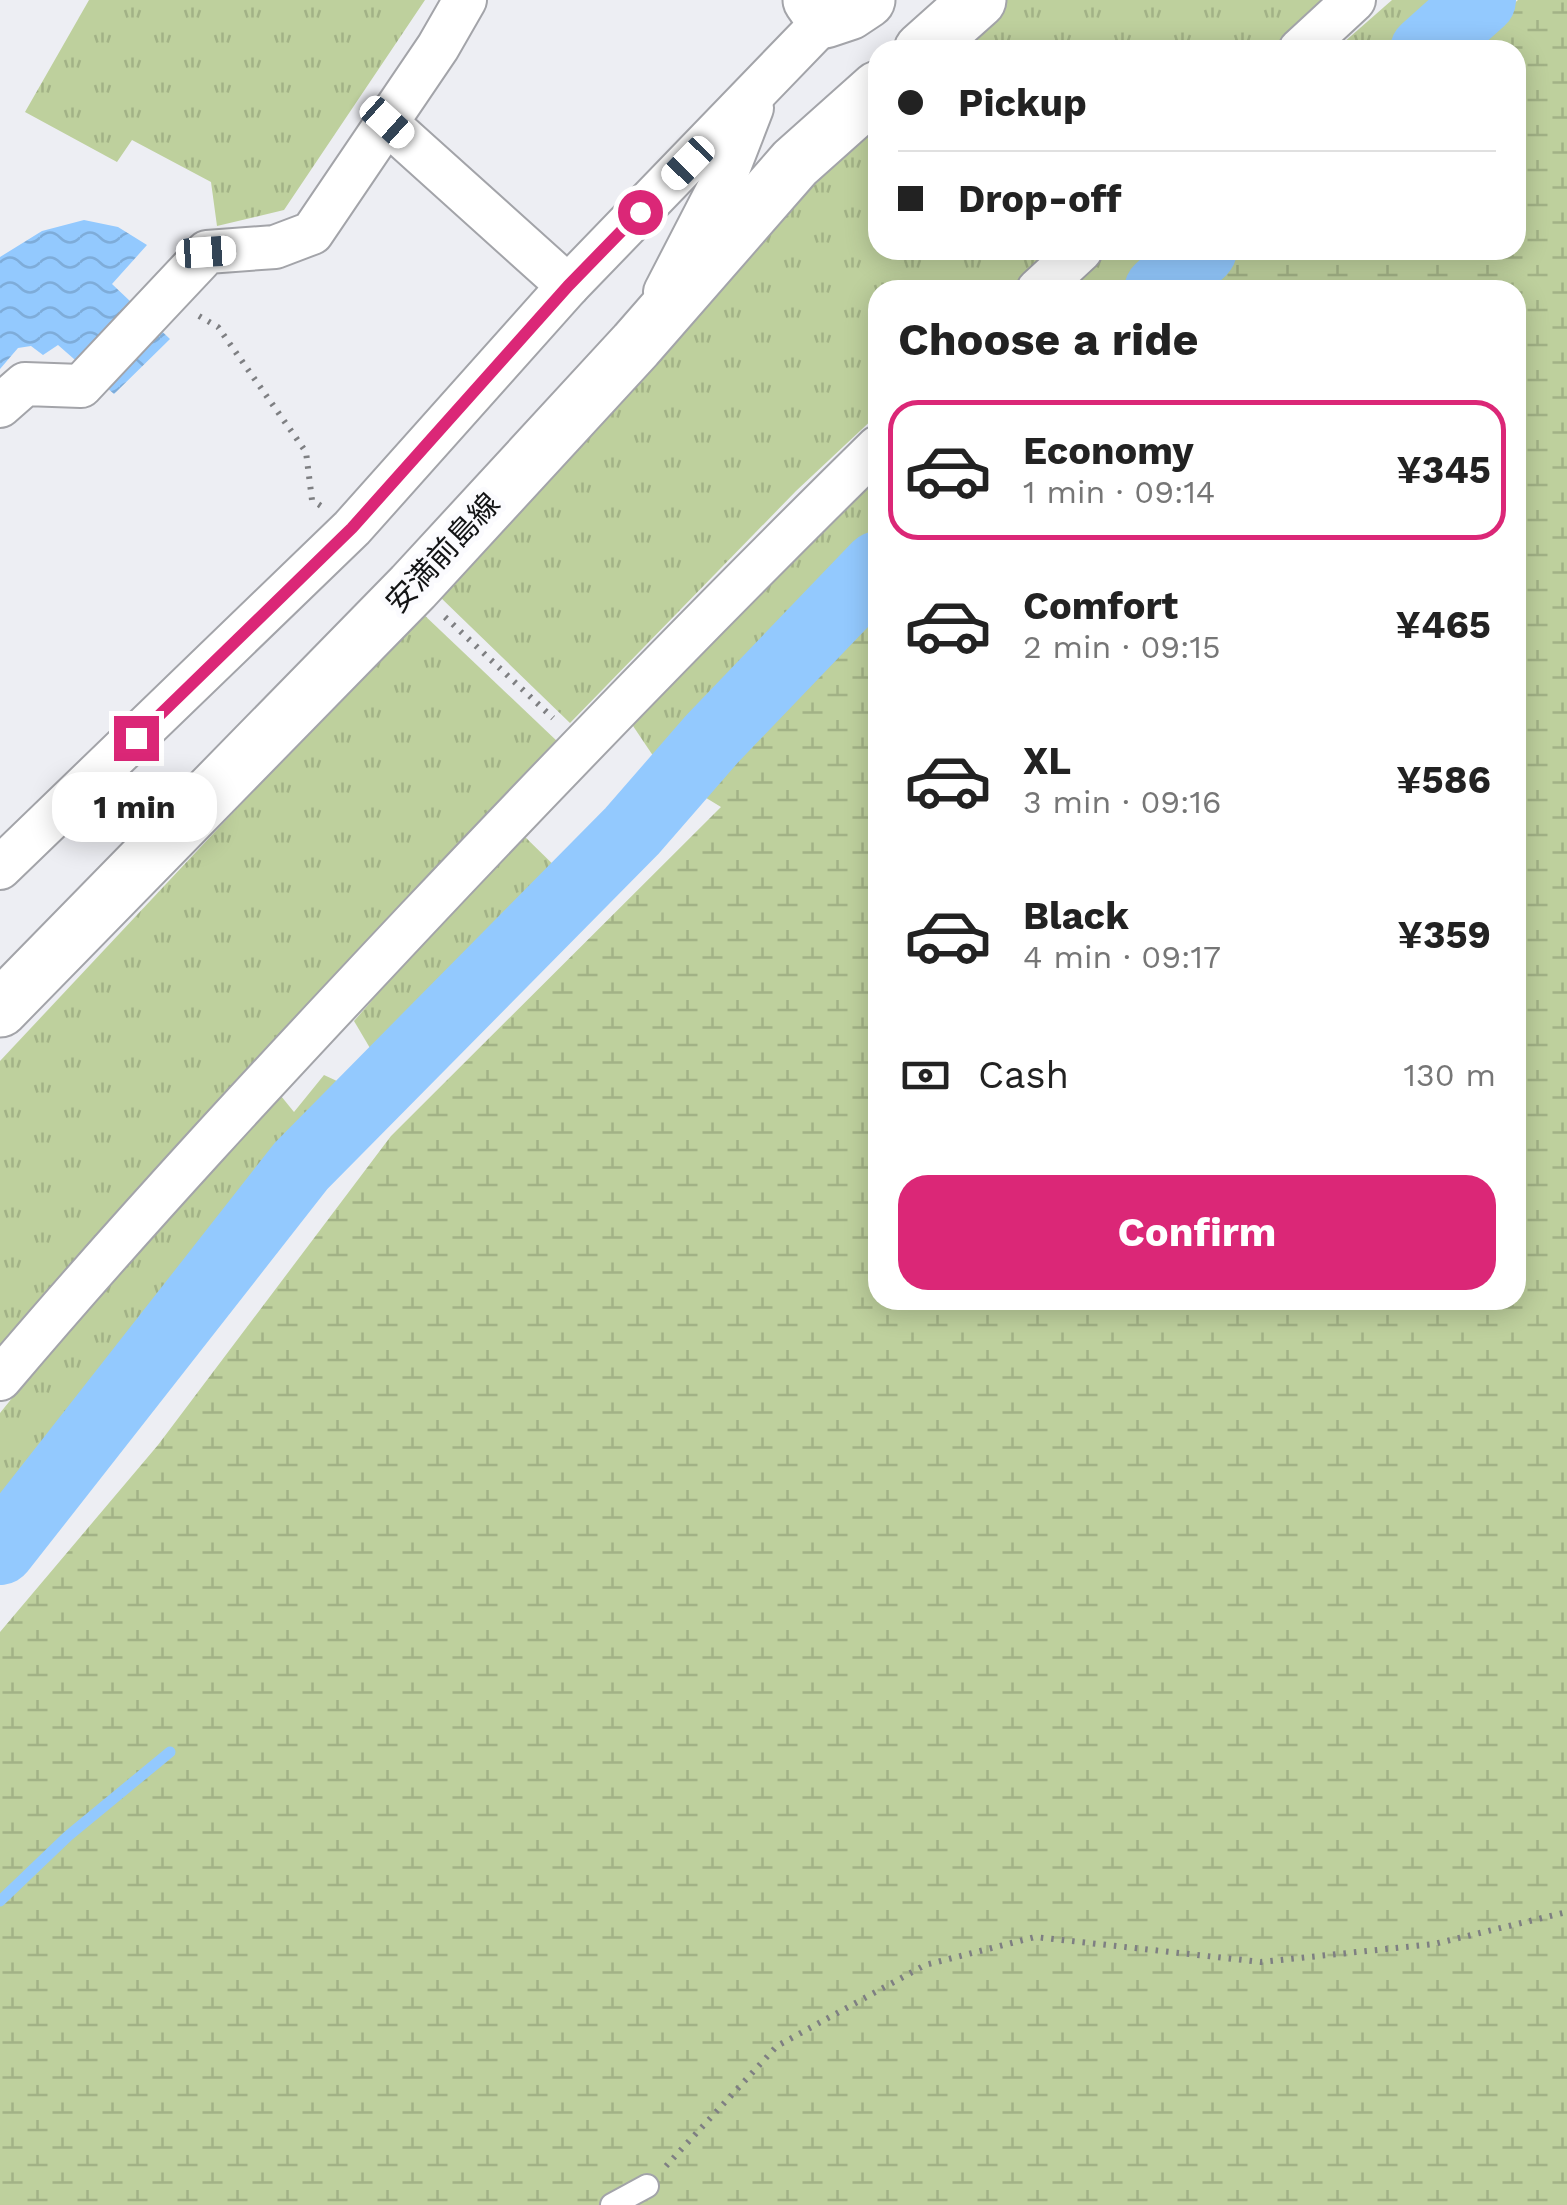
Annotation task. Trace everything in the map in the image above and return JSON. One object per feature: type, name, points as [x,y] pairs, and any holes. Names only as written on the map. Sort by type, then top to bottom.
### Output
[{"type":"main road","points":[[933,40],[978,0]]},
{"type":"main road","name":"安満前島線","points":[[0,1009],[413,587],[636,345],[795,162],[868,98]]},
{"type":"street","points":[[0,406],[26,384],[81,386],[206,252],[275,247],[312,233],[438,47],[464,0]]},
{"type":"street","points":[[1311,40],[1354,0]]},
{"type":"street","points":[[0,868],[352,528],[568,286],[760,89],[835,5]]},
{"type":"street","points":[[636,345],[728,170],[760,89]]},
{"type":"street","points":[[387,122],[568,286]]},
{"type":"street","points":[[1049,280],[1071,260]]},
{"type":"street","points":[[0,1379],[106,1254],[267,1078],[583,746],[868,457]]},
{"type":"lane","points":[[612,2205],[646,2186]]},
{"type":"path","points":[[166,296],[218,327],[306,452],[312,500],[352,528]]},
{"type":"path","points":[[413,587],[583,746]]},
{"type":"path","points":[[646,2186],[777,2046],[925,1965],[1034,1936],[1261,1962],[1434,1944],[1567,1912]]},
{"type":"green space","points":[[89,0],[425,0],[284,210],[217,226],[211,182],[132,140],[117,162],[25,112]]},
{"type":"green space","points":[[1000,0],[1342,0],[1296,40],[957,40]]},
{"type":"green space","points":[[1392,0],[1469,0],[1423,40],[1346,40]]},
{"type":"green space","points":[[1518,0],[1567,0],[1567,2205],[0,2205],[0,1632],[158,1445],[391,1136],[721,807],[698,793],[868,610],[868,1310],[1526,1310],[1526,280],[1207,280],[1228,260],[1526,260],[1526,40],[1473,40]]},
{"type":"green space","points":[[868,124],[868,260],[1045,260],[1024,280],[868,280],[868,423],[796,491],[570,723],[439,596],[797,191]]},
{"type":"green space","points":[[1096,260],[1172,260],[1152,280],[1072,280]]},
{"type":"green space","points":[[868,473],[868,565],[666,775],[627,717]]},
{"type":"green space","points":[[421,612],[559,743],[0,1357],[0,1061]]},
{"type":"green space","points":[[519,831],[571,882],[380,1065],[354,1021]]},
{"type":"green space","points":[[324,1075],[352,1088],[12,1511],[0,1501],[0,1413],[68,1329],[281,1096],[294,1112]]},
{"type":"water","points":[[84,220],[118,227],[147,245],[112,284],[170,339],[114,394],[58,345],[43,355],[31,346],[18,348],[0,369],[0,257],[42,231]]},
{"type":"waterway","points":[[1436,40],[1481,0]]},
{"type":"waterway","points":[[1170,280],[1191,260]]},
{"type":"waterway","points":[[0,1550],[301,1166],[632,831],[712,739],[868,576]]},
{"type":"waterway","points":[[0,1901],[68,1836],[170,1752]]},
{"type":"route","points":[[136,738],[352,528],[568,286],[640,212]]}]
